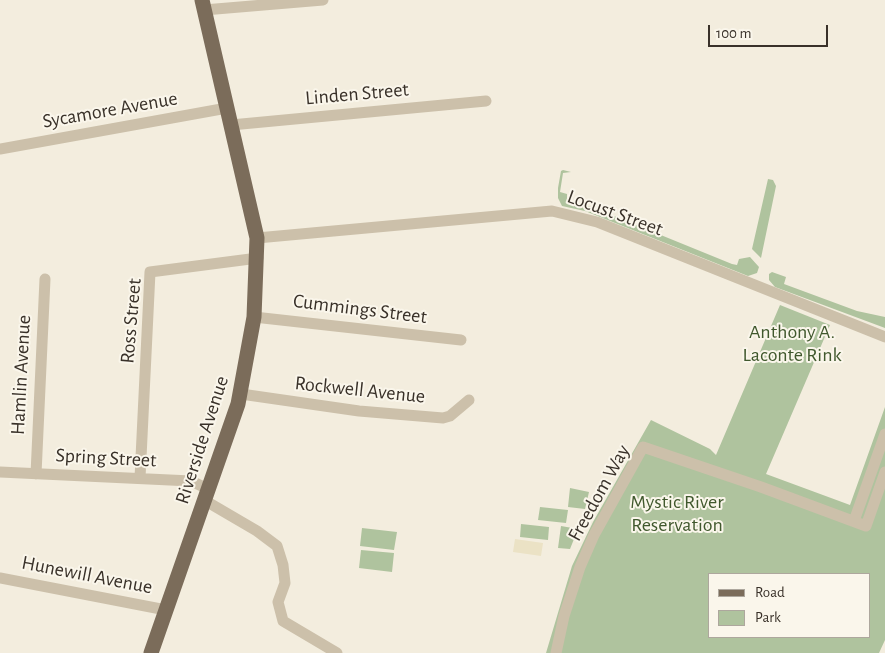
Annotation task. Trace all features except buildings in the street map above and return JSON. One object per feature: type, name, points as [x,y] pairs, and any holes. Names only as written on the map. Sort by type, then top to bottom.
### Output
[{"type":"main road","name":"Riverside Avenue","points":[[152,653],[241,394],[254,317],[258,258],[257,238],[203,5]]},
{"type":"street","points":[[203,5],[323,0]]},
{"type":"street","name":"Linden Street","points":[[230,124],[486,102]]},
{"type":"street","name":"Sycamore Avenue","points":[[0,149],[227,108]]},
{"type":"street","name":"Locust Street","points":[[257,238],[552,211],[597,222],[885,337]]},
{"type":"street","name":"Ross Street","points":[[140,478],[150,272],[258,258]]},
{"type":"street","name":"Hamlin Avenue","points":[[36,474],[45,279]]},
{"type":"street","name":"Cummings Street","points":[[254,317],[461,340]]},
{"type":"street","name":"Rockwell Avenue","points":[[241,394],[359,411],[443,418],[450,416],[469,400]]},
{"type":"street","points":[[854,521],[885,434]]},
{"type":"street","name":"Freedom Way","points":[[556,653],[564,616],[580,567],[594,535],[643,447],[761,487],[866,526],[885,472]]},
{"type":"street","name":"Spring Street","points":[[0,472],[191,481],[277,546],[283,565],[285,583],[278,602],[283,621],[336,653]]},
{"type":"street","name":"Hunewill Avenue","points":[[0,578],[166,610]]},
{"type":"green space","points":[[561,171],[571,172],[563,173],[560,192],[567,194],[567,201],[592,207],[732,264],[737,265],[739,259],[750,257],[759,267],[757,273],[748,276],[585,211],[562,206],[558,198],[558,188]]},
{"type":"green space","points":[[768,179],[773,180],[776,186],[761,258],[752,249]]},
{"type":"green space","points":[[772,272],[786,277],[784,284],[857,311],[885,317],[885,328],[775,287],[769,280],[769,274]]},
{"type":"green space","name":"Mystic River Reservation","points":[[780,305],[830,325],[766,474],[850,505],[885,407],[885,640],[879,653],[546,653],[572,566],[593,522],[651,420],[710,449],[716,455]]},
{"type":"green space","points":[[570,488],[589,492],[585,509],[568,507]]},
{"type":"green space","points":[[540,507],[568,510],[566,523],[538,520]]},
{"type":"green space","points":[[521,524],[549,527],[548,540],[520,537]]},
{"type":"green space","points":[[561,526],[578,529],[570,549],[558,548]]},
{"type":"green space","points":[[362,528],[397,532],[394,550],[360,546]]},
{"type":"green space","points":[[361,550],[394,553],[392,572],[359,568]]},
{"type":"shaded area","points":[[515,539],[543,543],[541,556],[513,552]]},
{"type":"park label","name":"Anthony A. Laconte Rink","points":[[792,344]]}]
